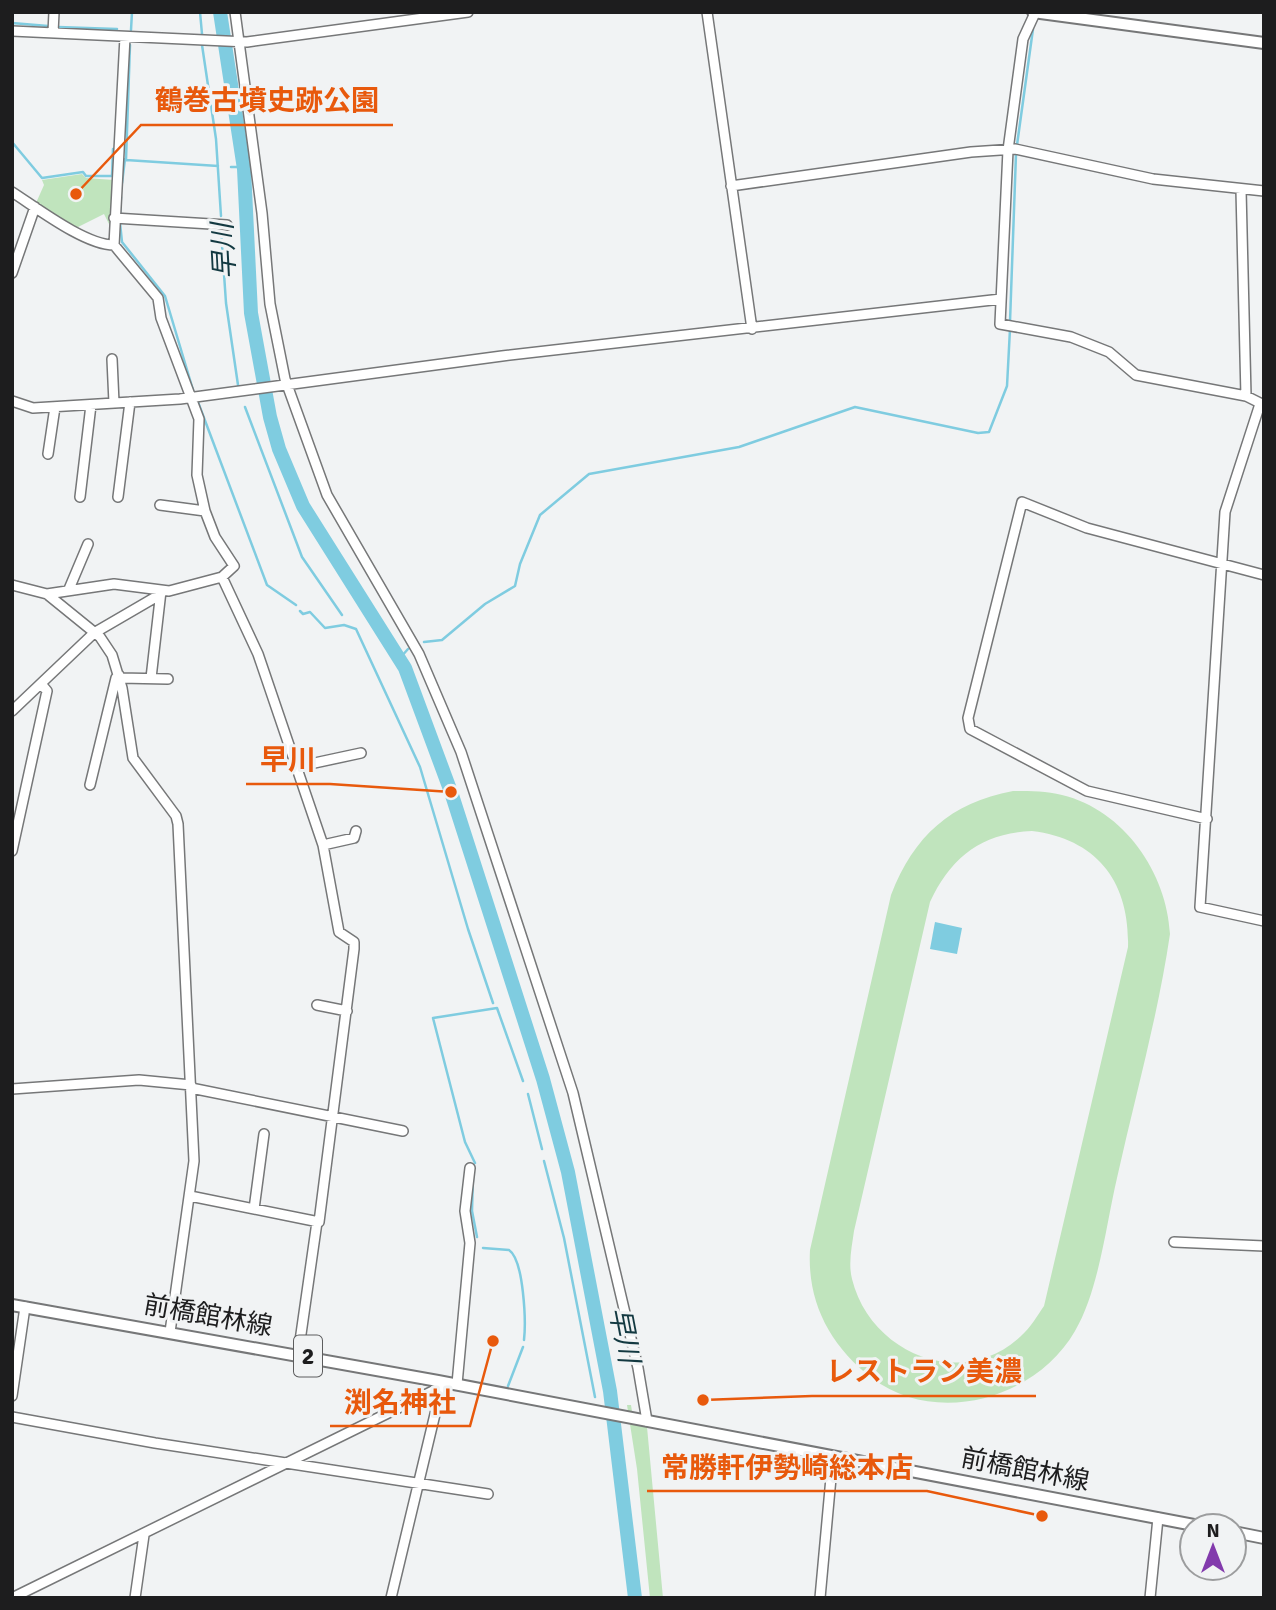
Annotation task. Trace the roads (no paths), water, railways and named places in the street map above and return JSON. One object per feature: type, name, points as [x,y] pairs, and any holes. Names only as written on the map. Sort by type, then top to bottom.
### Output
[{"type":"main road","points":[[1034,13],[1264,43]]},
{"type":"main road","name":"前橋館林線","points":[[12,1305],[298,1354],[442,1384],[457,1384],[1178,1522]]},
{"type":"street","points":[[53,33],[54,12]]},
{"type":"street","points":[[235,12],[262,213],[274,330],[284,386],[327,495],[415,646],[461,752],[573,1093],[638,1368],[642,1420]]},
{"type":"street","points":[[12,30],[237,42],[468,12]]},
{"type":"street","points":[[707,12],[752,329]]},
{"type":"street","points":[[1034,13],[1023,39],[1008,150],[1000,324],[1071,337],[1110,352],[1136,375],[1246,396],[1262,404],[1225,512],[1200,907],[1264,921]]},
{"type":"street","points":[[47,594],[114,584],[161,592],[186,589],[222,577],[233,568],[233,561],[215,537],[205,511],[197,475],[199,419],[161,318],[158,298],[114,245],[125,37]]},
{"type":"street","points":[[731,186],[971,152],[1008,150],[1153,179],[1264,191]]},
{"type":"street","points":[[1241,190],[1246,396]]},
{"type":"street","points":[[12,192],[77,231],[107,245],[114,245]]},
{"type":"street","points":[[12,273],[35,208]]},
{"type":"street","points":[[114,218],[227,225]]},
{"type":"street","points":[[12,401],[22,406],[55,407],[190,397],[502,356],[1001,299]]},
{"type":"street","points":[[112,359],[114,403]]},
{"type":"street","points":[[118,497],[130,402]]},
{"type":"street","points":[[80,497],[91,405]]},
{"type":"street","points":[[48,454],[55,407]]},
{"type":"street","points":[[1207,819],[1087,791],[970,729],[967,723],[1022,502],[1087,528],[1264,575]]},
{"type":"street","points":[[160,505],[205,511]]},
{"type":"street","points":[[69,589],[88,544]]},
{"type":"street","points":[[222,577],[258,654],[323,845],[339,932],[354,942],[347,1012],[298,1354]]},
{"type":"street","points":[[12,585],[47,594],[94,633],[113,655],[120,676],[133,758],[176,816],[178,824],[194,1161],[170,1332]]},
{"type":"street","points":[[12,711],[94,633],[161,592]]},
{"type":"street","points":[[151,678],[161,592]]},
{"type":"street","points":[[90,785],[116,678],[168,679]]},
{"type":"street","points":[[12,851],[47,691],[42,685]]},
{"type":"street","points":[[296,767],[361,753]]},
{"type":"street","points":[[323,845],[354,838],[356,831]]},
{"type":"street","points":[[317,1005],[347,1012]]},
{"type":"street","points":[[12,1089],[139,1080],[191,1086],[403,1131]]},
{"type":"street","points":[[254,1209],[264,1134]]},
{"type":"street","points":[[457,1384],[470,1243],[465,1211],[470,1168]]},
{"type":"street","points":[[190,1196],[317,1222]]},
{"type":"street","points":[[1174,1242],[1264,1246]]},
{"type":"street","points":[[12,1396],[25,1307]]},
{"type":"street","points":[[12,1598],[144,1535],[442,1384]]},
{"type":"street","points":[[391,1598],[442,1384]]},
{"type":"street","points":[[12,1417],[286,1464],[488,1494]]},
{"type":"street","points":[[820,1598],[833,1456]]},
{"type":"street","points":[[1150,1598],[1158,1518]]},
{"type":"street","points":[[135,1598],[144,1535]]},
{"type":"water","points":[[935,922],[962,928],[957,954],[930,949]]},
{"type":"waterway","points":[[131,30],[132,12]]},
{"type":"waterway","points":[[200,12],[202,34]]},
{"type":"waterway","name":"早川","points":[[220,12],[244,169],[251,313],[270,417],[279,449],[303,506],[405,668],[451,792],[543,1079],[568,1172],[610,1391],[635,1598]]},
{"type":"waterway","points":[[12,23],[48,26]]},
{"type":"waterway","points":[[58,27],[117,29]]},
{"type":"waterway","points":[[1017,145],[1033,29]]},
{"type":"waterway","points":[[130,45],[126,160],[218,166]]},
{"type":"waterway","points":[[202,45],[216,139],[221,216]]},
{"type":"waterway","points":[[12,142],[42,178],[83,172],[86,176],[112,176],[113,149]]},
{"type":"waterway","points":[[1010,322],[1016,154]]},
{"type":"waterway","points":[[122,183],[125,159]]},
{"type":"waterway","points":[[231,167],[244,167]]},
{"type":"waterway","points":[[120,213],[121,197]]},
{"type":"waterway","points":[[120,223],[122,242],[165,296],[193,390]]},
{"type":"waterway","points":[[221,230],[226,303],[238,385]]},
{"type":"waterway","points":[[424,642],[442,640],[485,604],[515,586],[520,564],[540,515],[589,474],[739,447],[855,407],[978,433],[989,432],[1007,386],[1010,329]]},
{"type":"waterway","points":[[198,402],[267,585],[296,605]]},
{"type":"waterway","points":[[245,407],[302,557],[342,615]]},
{"type":"waterway","points":[[300,611],[303,614],[310,612],[325,628],[344,625],[356,629],[420,767],[493,1003]]},
{"type":"waterway","points":[[400,658],[408,649]]},
{"type":"waterway","points":[[475,1163],[465,1142],[433,1018],[497,1008],[523,1081]]},
{"type":"waterway","points":[[528,1094],[542,1149]]},
{"type":"waterway","points":[[544,1161],[564,1238],[595,1397]]},
{"type":"waterway","points":[[473,1175],[472,1211],[477,1237]]},
{"type":"waterway","points":[[483,1248],[509,1250],[514,1256],[523,1292],[524,1340]]},
{"type":"waterway","points":[[508,1386],[523,1347]]},
{"type":"place","name":"鶴巻古墳史跡公園","points":[[76,194]]},
{"type":"place","name":"早川","points":[[451,792]]},
{"type":"place","name":"渕名神社","points":[[493,1341]]},
{"type":"place","name":"レストラン美濃","points":[[703,1400]]},
{"type":"place","name":"常勝軒伊勢崎総本店","points":[[1042,1516]]}]
